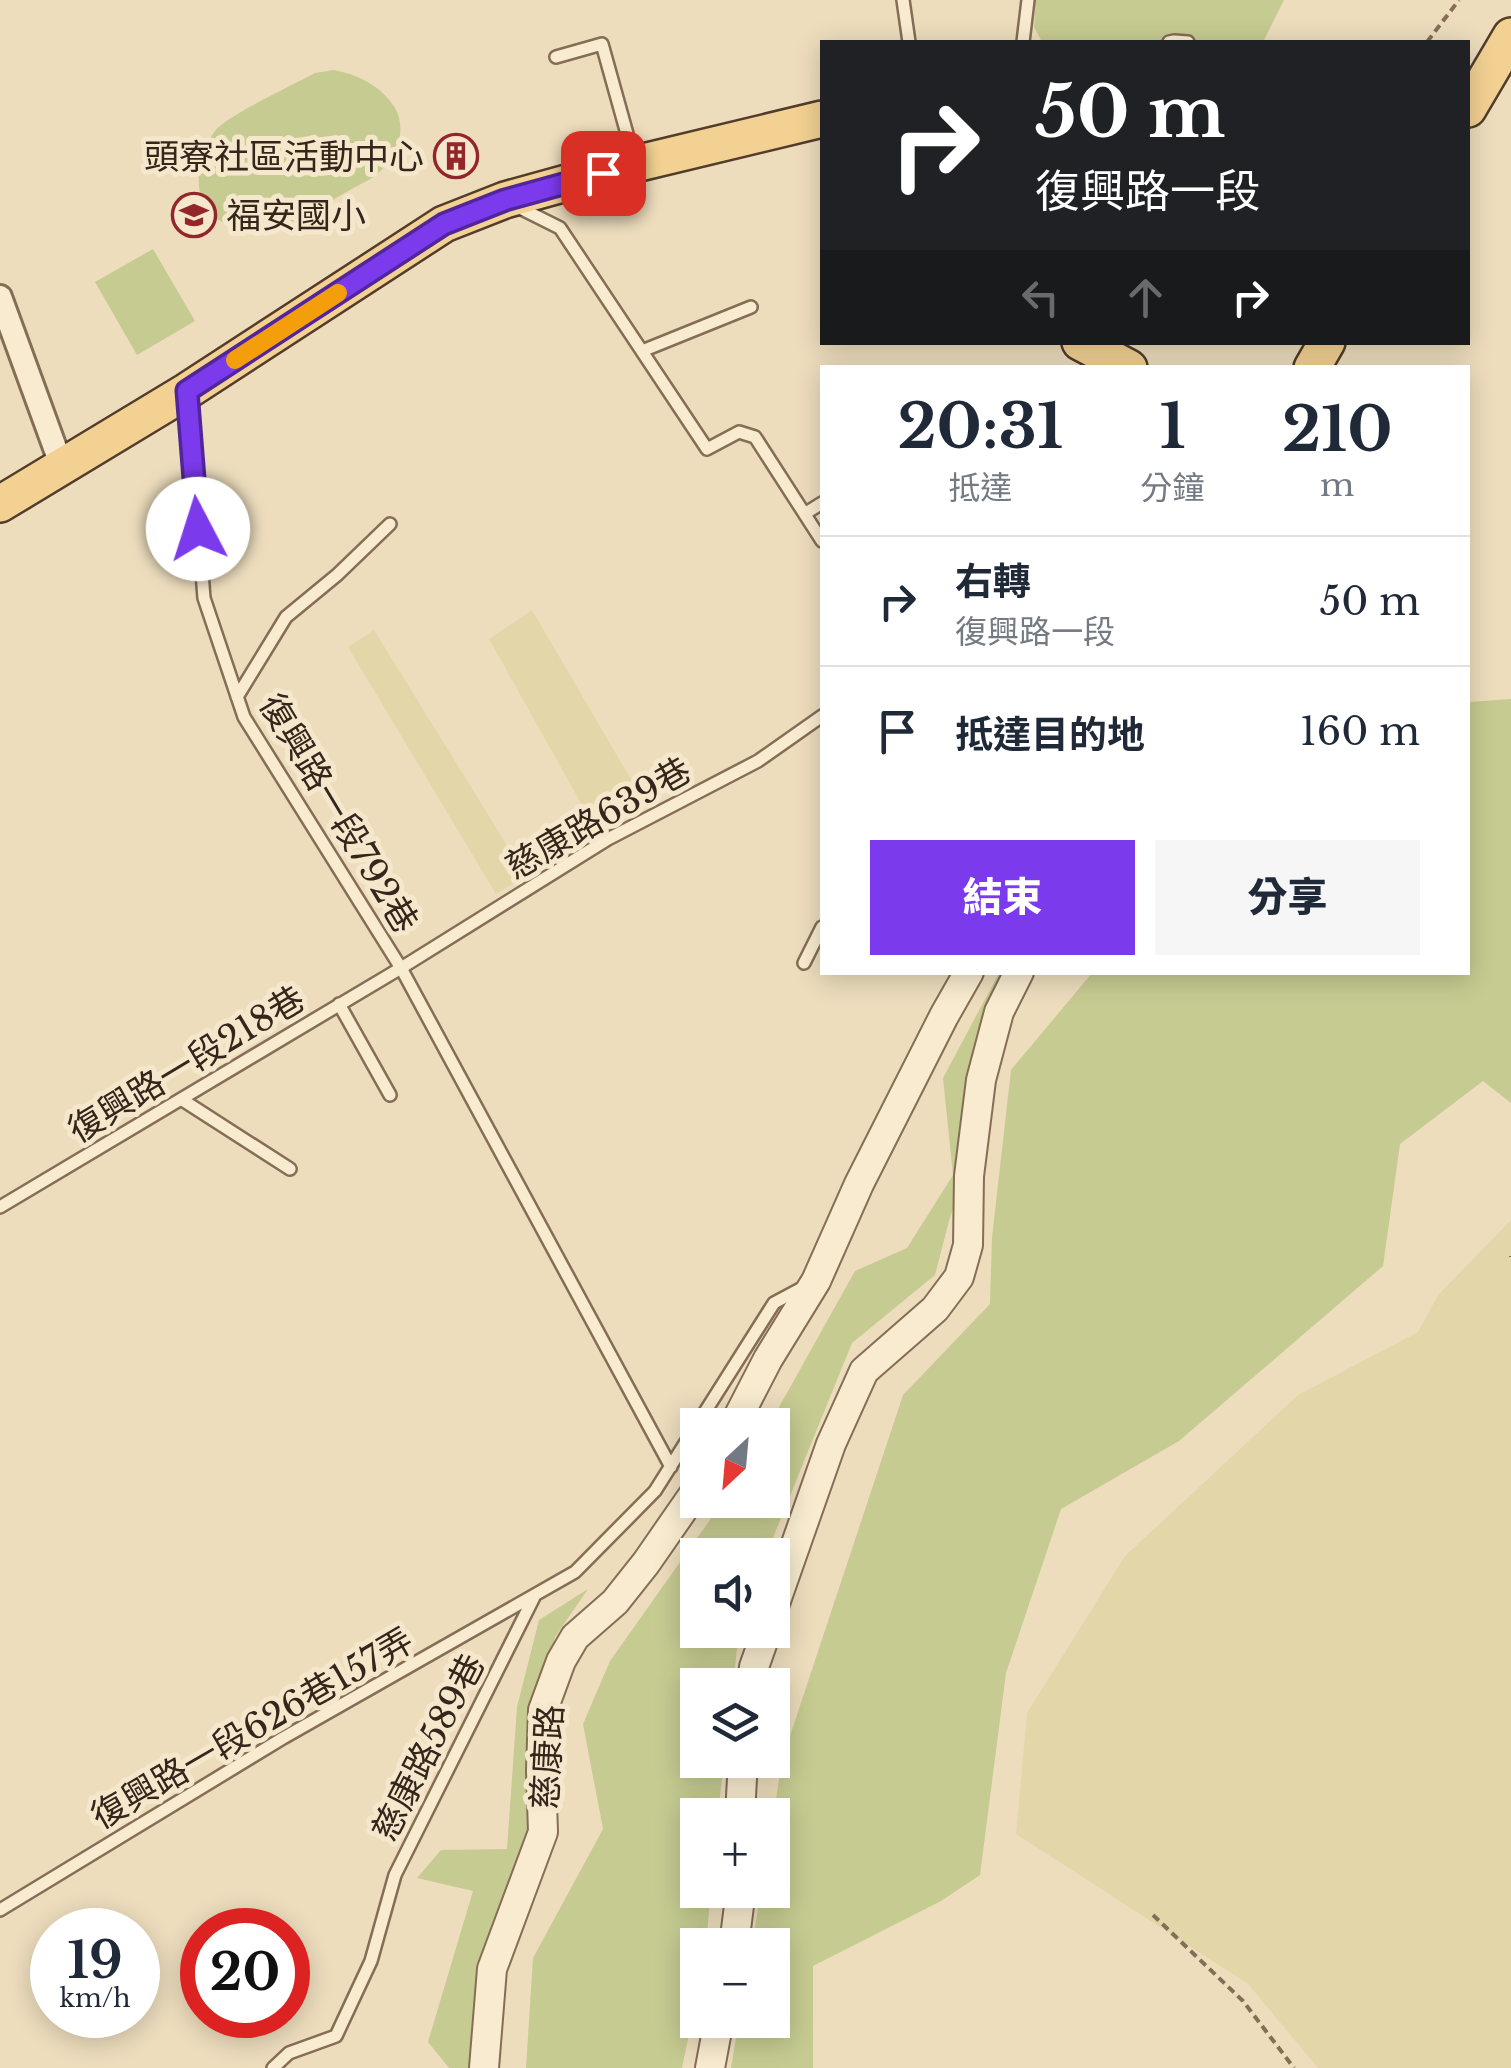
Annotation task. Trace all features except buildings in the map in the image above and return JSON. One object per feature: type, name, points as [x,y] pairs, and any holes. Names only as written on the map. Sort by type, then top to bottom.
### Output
[{"type":"main road","points":[[1476,83],[1511,36]]},
{"type":"main road","points":[[0,504],[187,391],[444,224],[505,200],[820,119]]},
{"type":"main road","points":[[1086,345],[1122,365]]},
{"type":"street","points":[[0,297],[62,467]]},
{"type":"street","points":[[743,1408],[768,1358],[816,1281],[859,1184],[967,975]]},
{"type":"street","points":[[790,1561],[831,1444],[864,1371],[935,1308],[959,1277],[968,1245],[969,1176],[981,1080],[999,1012],[1018,975]]},
{"type":"street","name":"慈康路","points":[[484,2068],[492,1969],[543,1832],[543,1710],[561,1661],[575,1637],[616,1602],[680,1513]]},
{"type":"street","points":[[710,2068],[715,2038]]},
{"type":"lane","points":[[902,0],[909,40]]},
{"type":"lane","points":[[1023,40],[1028,0]]},
{"type":"lane","points":[[556,57],[602,44],[636,164]]},
{"type":"lane","points":[[505,200],[560,228],[708,449],[740,432],[754,437],[820,538]]},
{"type":"lane","points":[[642,351],[752,307]]},
{"type":"lane","name":"復興路一段792巷","points":[[187,391],[204,598],[244,717],[400,968]]},
{"type":"lane","points":[[806,513],[820,504]]},
{"type":"lane","points":[[237,697],[286,618],[337,576],[390,524]]},
{"type":"lane","name":"慈康路639巷","points":[[400,968],[608,839],[758,760],[820,717]]},
{"type":"lane","points":[[804,962],[820,930]]},
{"type":"lane","points":[[400,968],[671,1468]]},
{"type":"lane","name":"復興路一段218巷","points":[[0,1207],[400,968]]},
{"type":"lane","points":[[339,1004],[390,1095]]},
{"type":"lane","points":[[181,1099],[290,1170]]},
{"type":"lane","points":[[534,1598],[575,1572],[655,1491],[774,1302],[816,1281]]},
{"type":"lane","name":"復興路一段626巷157弄","points":[[0,1910],[283,1738],[534,1598]]},
{"type":"lane","name":"慈康路589巷","points":[[273,2068],[288,2054],[336,2036],[371,1961],[395,1875],[534,1598]]},
{"type":"path","points":[[1428,40],[1459,0]]},
{"type":"path","points":[[1153,1915],[1243,2001],[1294,2068]]},
{"type":"shaded area","points":[[532,610],[646,805],[496,894],[348,647],[374,630],[510,850],[582,805],[489,639]]},
{"type":"shaded area","points":[[1511,1220],[1511,2068],[1318,2068],[1248,1984],[1016,1834],[1027,1713],[1125,1556],[1298,1395],[1418,1332],[1438,1295]]},
{"type":"green space","points":[[1036,0],[1284,0],[1264,40],[1041,40],[1034,27]]},
{"type":"green space","points":[[333,70],[374,86],[398,114],[398,142],[384,167],[367,181],[278,229],[242,228],[210,213],[201,196],[199,176],[205,148],[215,131],[277,92],[315,73]]},
{"type":"green space","points":[[153,249],[195,321],[137,355],[95,282]]},
{"type":"green space","points":[[1511,699],[1511,1103],[1483,1081],[1400,1144],[1383,1266],[1179,1441],[1061,1509],[1006,1673],[980,1875],[941,1901],[813,1966],[813,2068],[731,2068],[736,2038],[790,2038],[790,1928],[755,1928],[758,1908],[790,1908],[790,1798],[776,1798],[779,1778],[790,1778],[790,1736],[903,1395],[990,1304],[992,1238],[1011,1070],[1090,975],[1470,975],[1470,702]]},
{"type":"green space","points":[[998,975],[1012,975],[965,1172],[935,1275],[852,1343],[790,1496],[790,1408],[778,1408],[855,1271],[907,1248],[953,1175],[943,1078]]},
{"type":"green space","points":[[711,1518],[781,1518],[773,1538],[697,1538]]},
{"type":"green space","points":[[680,1562],[680,1648],[737,1648],[735,1668],[680,1668],[680,1778],[722,1778],[720,1798],[680,1798],[680,1908],[709,1908],[708,1928],[680,1928],[680,2038],[688,2038],[682,2068],[526,2068],[533,1958],[603,1829],[583,1724],[610,1661]]},
{"type":"green space","points":[[588,1589],[555,1637],[530,1758],[539,1825],[493,1923],[477,2068],[449,2068],[428,2042],[473,1891],[417,1878],[441,1850],[507,1849],[517,1707],[539,1620]]},
{"type":"slow traffic","points":[[235,360],[338,293]]},
{"type":"place","name":"頭寮社區活動中心","points":[[456,156]]},
{"type":"place","name":"福安國小","points":[[194,215]]},
{"type":"route","points":[[198,529],[187,391],[444,224],[505,200],[603,173]]}]
